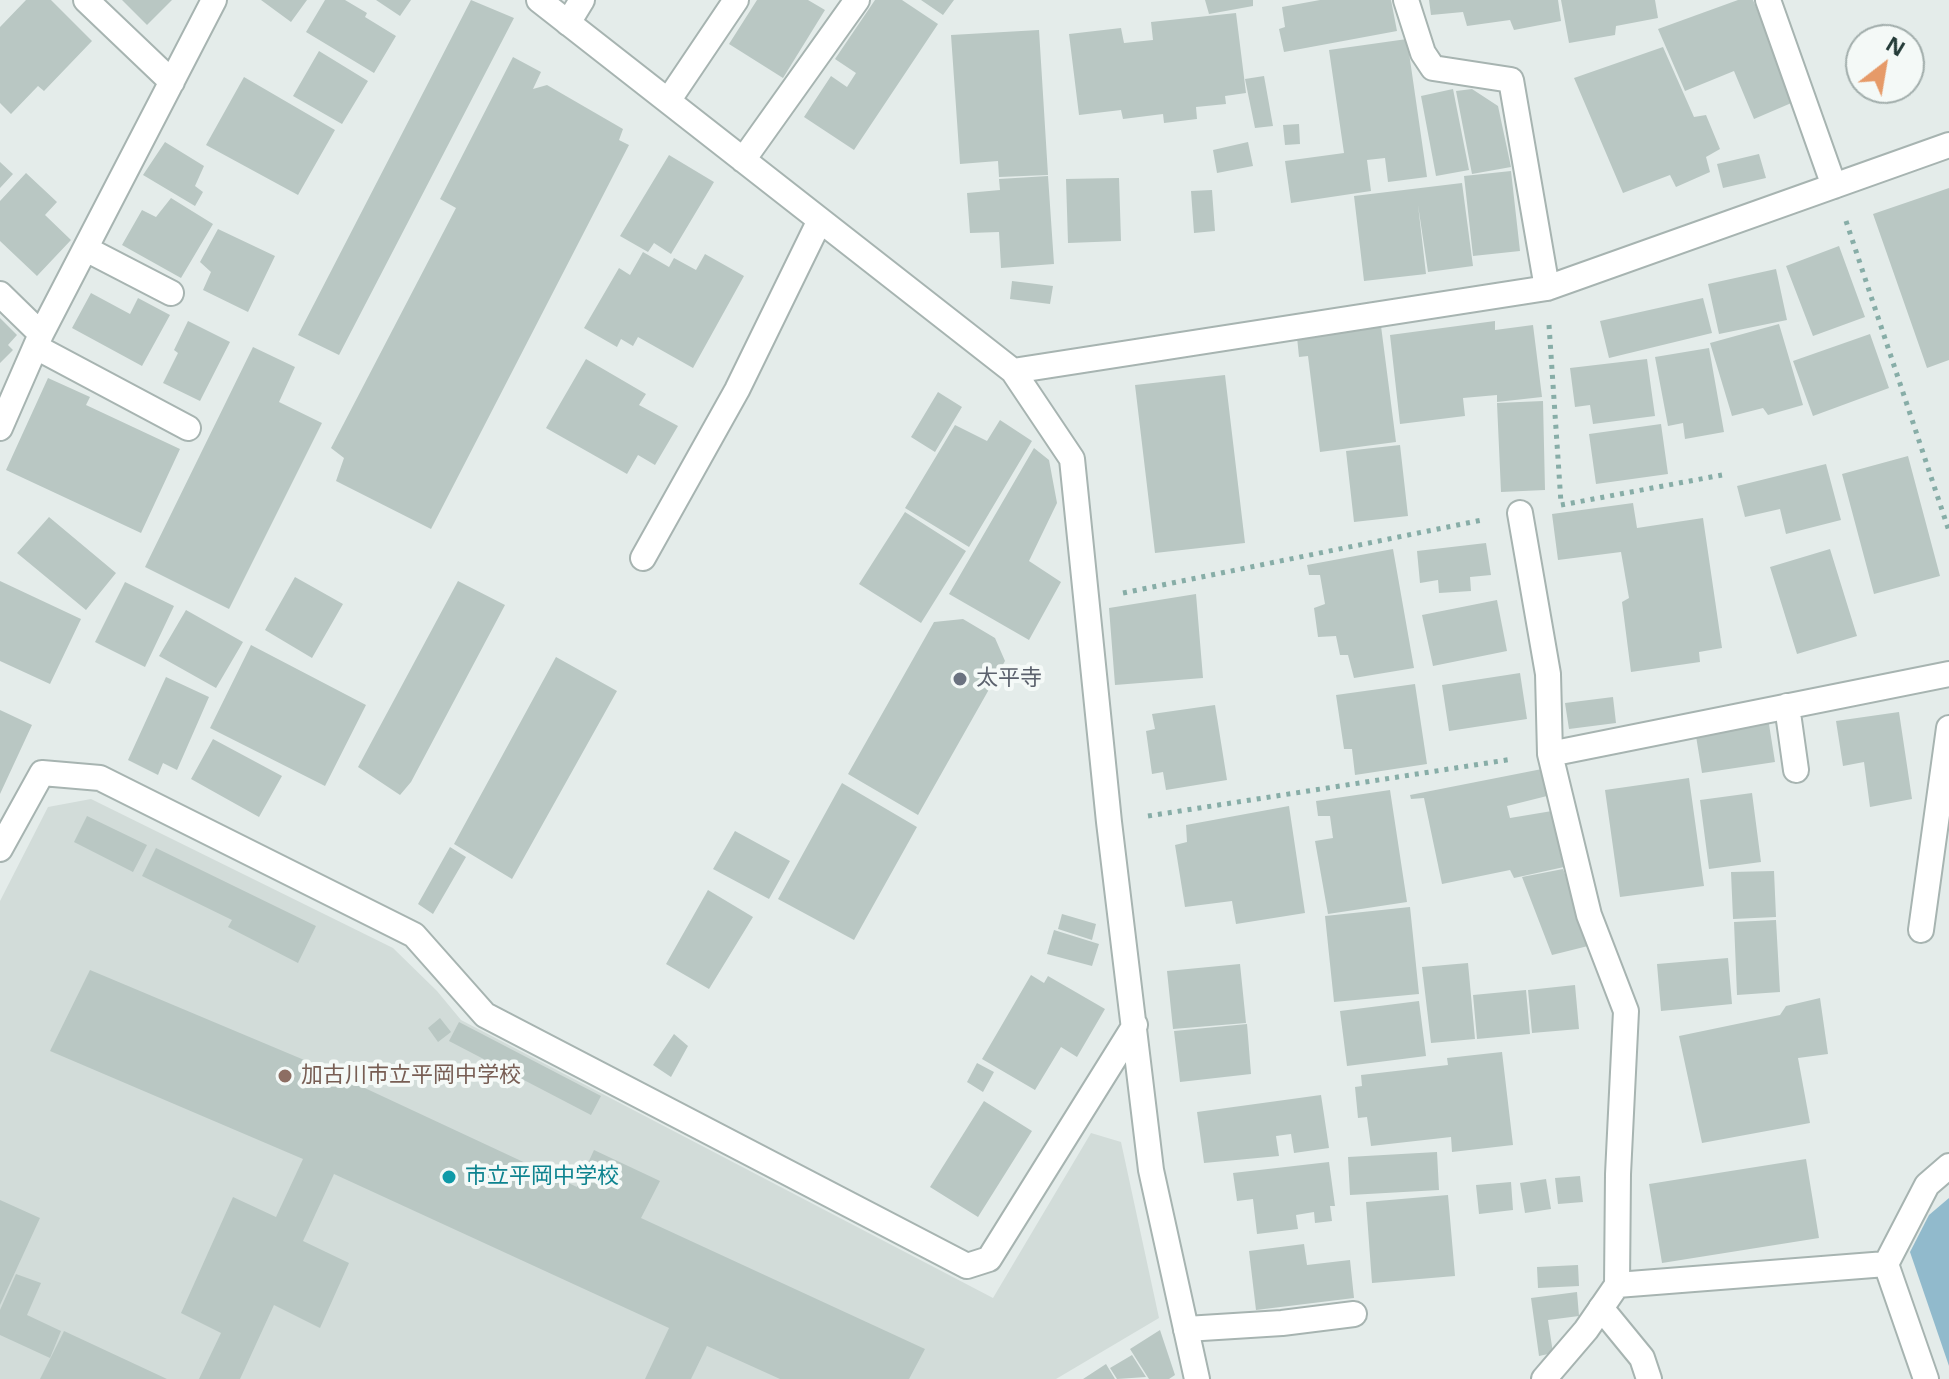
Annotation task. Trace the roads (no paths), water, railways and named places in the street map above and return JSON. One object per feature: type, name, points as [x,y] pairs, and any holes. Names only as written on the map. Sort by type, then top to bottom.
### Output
[{"type":"street","points":[[86,0],[172,82]]},
{"type":"street","points":[[0,428],[39,340],[214,0]]},
{"type":"street","points":[[539,0],[1013,371],[1072,459],[1109,822],[1151,1170],[1197,1379]]},
{"type":"street","points":[[568,23],[582,0]]},
{"type":"street","points":[[668,101],[736,0]]},
{"type":"street","points":[[743,160],[857,0]]},
{"type":"street","points":[[1406,0],[1423,53],[1433,68],[1511,80],[1547,288]]},
{"type":"street","points":[[1768,0],[1834,186]]},
{"type":"street","points":[[1013,371],[1547,288],[1949,145]]},
{"type":"street","points":[[643,558],[737,390],[820,220]]},
{"type":"street","points":[[86,249],[171,293]]},
{"type":"street","points":[[0,294],[39,340],[188,428]]},
{"type":"street","points":[[1520,513],[1548,674],[1550,754],[1589,915],[1626,1011],[1618,1174],[1617,1285],[1586,1330],[1544,1379]]},
{"type":"street","points":[[1550,754],[1949,674]]},
{"type":"street","points":[[1787,706],[1796,770]]},
{"type":"street","points":[[1921,930],[1944,807],[1949,728]]},
{"type":"street","points":[[0,849],[42,773],[100,778],[414,935],[485,1015],[967,1266],[989,1259],[1135,1025]]},
{"type":"street","points":[[1926,1379],[1886,1264],[1927,1185],[1949,1166]]},
{"type":"street","points":[[1617,1285],[1886,1264]]},
{"type":"street","points":[[1601,1308],[1642,1358],[1649,1379]]},
{"type":"street","points":[[1186,1329],[1282,1323],[1354,1314]]},
{"type":"water","points":[[1949,1198],[1949,1366],[1910,1252],[1929,1215]]},
{"type":"place","name":"太平寺","points":[[960,679]]},
{"type":"place","name":"加古川市立平岡中学校","points":[[285,1076]]},
{"type":"place","name":"市立平岡中学校","points":[[449,1177]]}]
